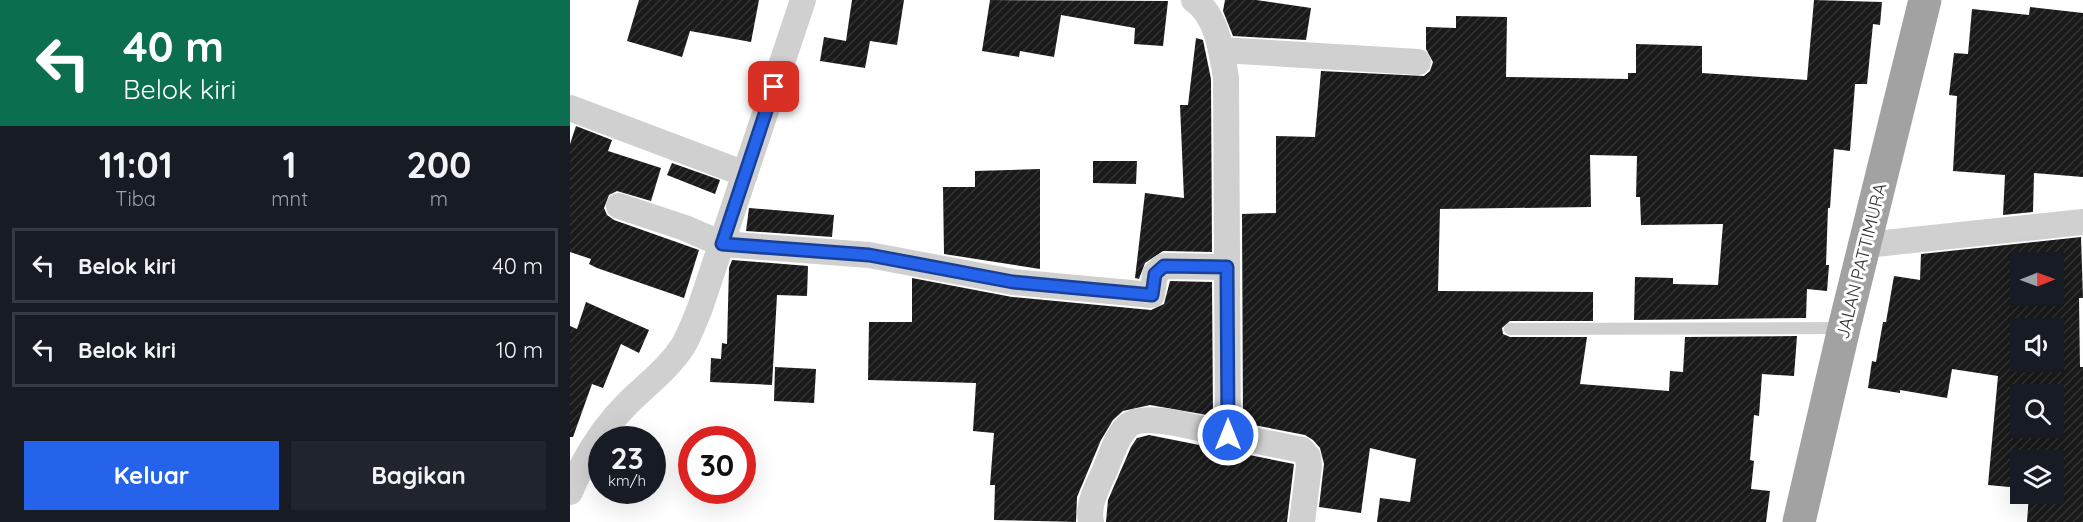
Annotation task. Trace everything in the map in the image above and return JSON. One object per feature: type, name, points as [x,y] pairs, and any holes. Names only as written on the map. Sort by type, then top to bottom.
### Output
[{"type":"highway","name":"JALAN PATTIMURA","points":[[1799,522],[1925,0]]},
{"type":"street","points":[[570,492],[582,463],[603,431],[629,402],[657,379],[683,345],[700,308],[803,0]]},
{"type":"street","points":[[1199,1],[1222,50],[1226,78],[1228,435]]},
{"type":"street","points":[[1222,50],[1418,62]]},
{"type":"street","points":[[570,108],[745,174]]},
{"type":"street","points":[[619,206],[722,244],[869,255],[1013,282],[1152,295],[1155,274],[1164,266],[1227,267]]},
{"type":"street","points":[[1866,245],[2083,222]]},
{"type":"street","points":[[1091,522],[1089,514],[1092,501],[1120,437],[1128,426],[1139,420],[1154,420],[1302,450],[1308,457],[1309,466],[1302,522]]},
{"type":"lane","points":[[1510,329],[1844,328]]},
{"type":"building","points":[[639,0],[759,0],[751,42],[690,31],[682,57],[627,41]]},
{"type":"building","points":[[852,0],[904,0],[897,45],[870,41],[865,68],[820,61],[824,37],[846,41]]},
{"type":"building","points":[[990,0],[1168,1],[1163,46],[1134,44],[1135,28],[1061,15],[1054,57],[1020,51],[1019,57],[982,51]]},
{"type":"building","points":[[1225,0],[1256,0],[1311,8],[1306,40],[1233,36],[1223,11]]},
{"type":"building","points":[[1814,0],[1882,2],[1880,25],[1873,24],[1867,84],[1855,84],[1850,151],[1834,149],[1830,208],[1828,208],[1827,291],[1807,289],[1806,318],[1634,320],[1635,277],[1673,278],[1673,284],[1718,285],[1723,224],[1641,225],[1640,197],[1636,197],[1637,156],[1590,155],[1591,207],[1440,209],[1438,291],[1593,292],[1593,321],[1510,321],[1502,328],[1503,334],[1510,337],[1587,337],[1580,384],[1669,391],[1670,371],[1683,372],[1685,337],[1797,336],[1794,376],[1762,374],[1759,416],[1754,415],[1750,460],[1754,461],[1751,489],[1770,491],[1766,522],[1377,522],[1380,498],[1410,502],[1416,459],[1370,448],[1361,513],[1319,507],[1324,464],[1320,448],[1313,440],[1305,435],[1243,423],[1242,214],[1276,213],[1276,136],[1315,137],[1321,71],[1424,76],[1430,71],[1433,62],[1426,49],[1426,27],[1456,28],[1456,16],[1507,17],[1506,77],[1628,79],[1628,73],[1636,73],[1636,44],[1702,46],[1702,73],[1807,80]]},
{"type":"building","points":[[2030,7],[2083,13],[2083,177],[2034,173],[2033,212],[2003,215],[2005,175],[1953,171],[1957,96],[1949,95],[1954,53],[1968,54],[1972,9],[2029,15]]},
{"type":"building","points":[[1196,38],[1203,40],[1211,79],[1212,252],[1163,251],[1145,263],[1139,279],[1135,278],[1145,193],[1184,198],[1180,105],[1188,105]]},
{"type":"building","points":[[576,126],[612,140],[608,151],[661,168],[651,201],[617,191],[609,195],[604,208],[607,215],[614,220],[699,250],[684,298],[597,268],[589,264],[591,259],[570,252],[570,144]]},
{"type":"building","points":[[1093,161],[1137,161],[1136,184],[1093,183]]},
{"type":"building","points":[[672,163],[720,180],[715,194],[667,175]]},
{"type":"building","points":[[1040,169],[1040,269],[944,254],[943,187],[975,187],[975,171]]},
{"type":"building","points":[[749,208],[834,215],[832,237],[746,231]]},
{"type":"building","points":[[2081,237],[2083,298],[2079,298],[2080,367],[2083,367],[2083,522],[2027,522],[2028,504],[2064,504],[2064,450],[2010,450],[2010,487],[1988,485],[1998,376],[1952,369],[1947,398],[1900,390],[1900,393],[1868,388],[1872,361],[1876,362],[1883,322],[1886,322],[1894,276],[1920,280],[1921,254]]},
{"type":"building","points":[[732,260],[808,266],[807,296],[777,295],[772,385],[710,382],[711,358],[721,359],[722,343],[727,344],[729,268]]},
{"type":"building","points":[[912,278],[1012,297],[1151,310],[1164,304],[1170,281],[1212,282],[1213,416],[1150,405],[1123,411],[1113,420],[1101,440],[1077,497],[1076,522],[994,520],[995,485],[990,485],[994,433],[973,431],[976,383],[868,380],[869,322],[912,322]]},
{"type":"building","points":[[586,302],[649,330],[639,353],[621,344],[603,388],[592,384],[573,437],[570,437],[570,326],[577,329]]},
{"type":"building","points":[[775,367],[816,369],[814,403],[774,401]]},
{"type":"building","points":[[1149,435],[1294,464],[1287,522],[1106,522],[1108,500],[1131,447],[1137,438]]},
{"type":"route","points":[[774,87],[722,244],[869,255],[1013,282],[1152,295],[1155,274],[1164,266],[1227,267],[1228,435]]}]
